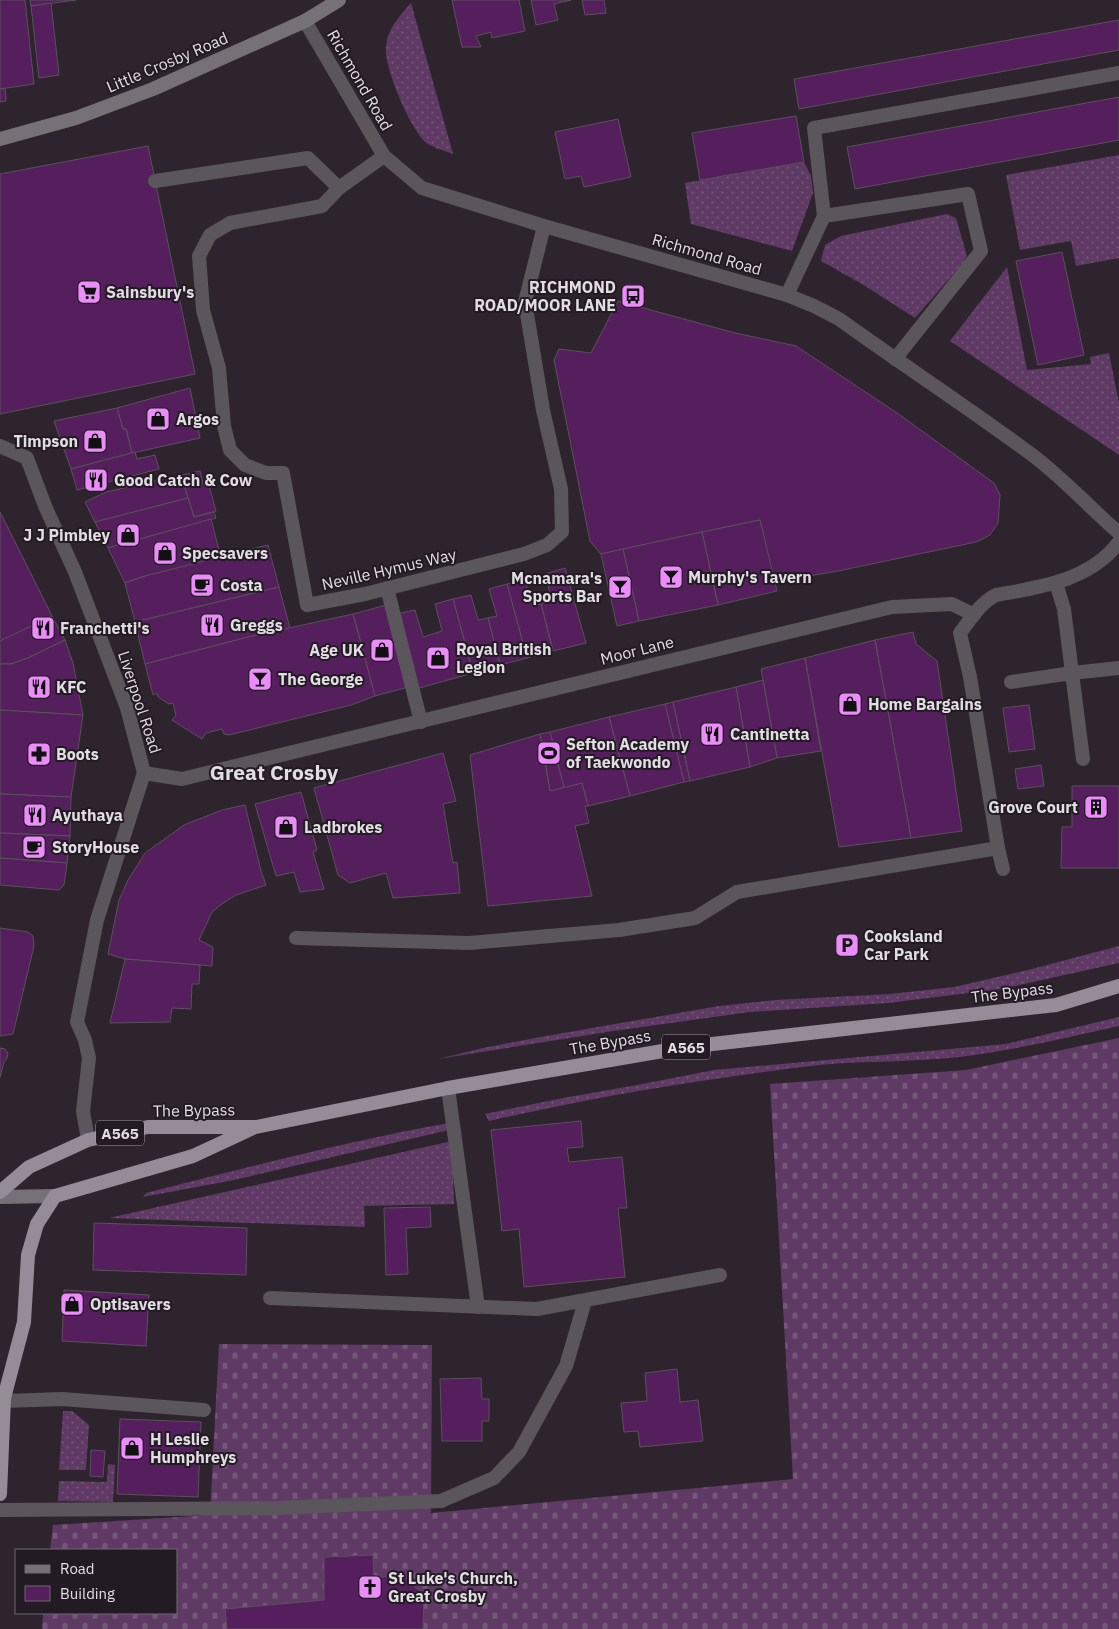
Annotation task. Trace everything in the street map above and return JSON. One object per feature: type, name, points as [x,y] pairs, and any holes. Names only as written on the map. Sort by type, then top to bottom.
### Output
[{"type":"highway","name":"The Bypass","points":[[0,1192],[29,1166],[88,1140],[148,1127],[256,1127],[448,1088],[686,1047],[1056,1005],[1119,986]]},
{"type":"highway","name":"The Bypass","points":[[56,1196],[193,1156],[256,1127]]},
{"type":"highway","points":[[0,1494],[3,1395],[24,1322],[28,1255],[37,1224],[56,1196]]},
{"type":"main road","name":"Little Crosby Road","points":[[0,139],[76,118],[153,89],[305,21],[339,0]]},
{"type":"main road","points":[[0,1197],[56,1196]]},
{"type":"street","name":"Richmond Road","points":[[305,21],[384,156],[422,188],[544,226],[787,296],[814,306],[839,320],[1032,455],[1068,484],[1096,513],[1119,533]]},
{"type":"street","points":[[787,296],[824,216],[814,128],[1119,73]]},
{"type":"street","name":"Neville Hymus Way","points":[[384,156],[339,188],[322,206],[230,223],[210,235],[199,256],[203,310],[218,368],[224,426],[230,450],[245,465],[266,473],[283,473],[307,605],[365,594],[524,554],[547,545],[562,532],[561,489],[543,410],[525,302],[544,226]]},
{"type":"street","points":[[155,181],[308,158],[339,188]]},
{"type":"street","points":[[824,216],[968,194],[980,252],[895,359]]},
{"type":"street","name":"Liverpool Road","points":[[0,446],[28,458],[45,506],[75,572],[127,708],[144,773],[97,920],[77,1022],[85,1040],[89,1058],[83,1111],[88,1140]]},
{"type":"street","points":[[1003,869],[970,677],[960,633],[984,602],[996,595],[1056,583],[1082,572],[1114,549],[1119,542]]},
{"type":"street","points":[[1056,583],[1064,609],[1083,760]]},
{"type":"street","points":[[387,588],[421,722]]},
{"type":"street","name":"Moor Lane","points":[[144,773],[182,779],[892,607],[952,604],[974,615]]},
{"type":"street","points":[[1011,682],[1119,668]]},
{"type":"street","points":[[296,938],[469,943],[619,930],[695,918],[737,892],[998,848]]},
{"type":"street","points":[[448,1088],[478,1308]]},
{"type":"street","points":[[270,1298],[537,1310],[720,1275]]},
{"type":"street","points":[[0,1510],[265,1508],[442,1501],[494,1478],[519,1452],[566,1366],[585,1301]]},
{"type":"street","points":[[3,1395],[204,1410]]},
{"type":"green space","points":[[411,3],[453,154],[428,144],[422,138],[407,115],[390,71],[386,50],[388,36],[394,24]]},
{"type":"green space","points":[[1119,155],[1119,258],[1076,266],[1071,241],[1020,250],[1006,175]]},
{"type":"green space","points":[[804,162],[811,176],[813,193],[792,251],[691,224],[685,183]]},
{"type":"green space","points":[[947,214],[956,218],[967,256],[915,318],[862,284],[821,261],[825,245],[841,236]]},
{"type":"green space","points":[[1007,267],[1027,370],[1091,364],[1090,357],[1109,353],[1119,403],[1119,455],[950,341]]},
{"type":"green space","points":[[1119,946],[1119,963],[1001,989],[888,1003],[750,1012],[613,1031],[438,1059],[546,1036],[719,1006],[775,1000],[890,994],[954,987]]},
{"type":"green space","points":[[1119,1017],[1119,1026],[980,1054],[940,1059],[841,1063],[802,1067],[645,1090],[489,1121],[485,1114],[714,1070],[1006,1044]]},
{"type":"green space","points":[[1119,1038],[1119,1629],[42,1629],[43,1614],[178,1614],[178,1549],[50,1549],[53,1525],[210,1515],[219,1344],[432,1345],[431,1513],[793,1479],[770,1084],[966,1070]]},
{"type":"green space","points":[[449,1123],[449,1130],[234,1180],[143,1197],[146,1193],[297,1155]]},
{"type":"green space","points":[[452,1141],[454,1204],[364,1206],[365,1227],[109,1218]]},
{"type":"green space","points":[[63,1411],[72,1411],[89,1425],[86,1470],[59,1470]]},
{"type":"green space","points":[[108,1464],[115,1465],[113,1502],[58,1501],[59,1481],[107,1482]]},
{"type":"building","points":[[0,0],[25,0],[34,84],[0,89]]},
{"type":"building","points":[[30,0],[76,0],[31,6]]},
{"type":"building","points":[[452,0],[519,0],[525,31],[492,38],[491,32],[476,36],[481,47],[462,47]]},
{"type":"building","points":[[531,0],[571,0],[554,4],[558,20],[536,25]]},
{"type":"building","points":[[582,0],[604,0],[606,13],[585,15]]},
{"type":"building","points":[[51,3],[59,75],[39,78],[31,6]]},
{"type":"building","points":[[1119,20],[1119,50],[799,109],[794,79]]},
{"type":"building","points":[[5,88],[6,101],[0,102],[0,89]]},
{"type":"building","points":[[1119,97],[1119,140],[855,189],[847,147]]},
{"type":"building","points":[[796,116],[804,162],[700,180],[692,133]]},
{"type":"building","points":[[618,119],[631,177],[584,187],[581,176],[565,179],[555,132]]},
{"type":"building","name":"Sainsbury's","points":[[148,146],[195,374],[0,414],[0,174]]},
{"type":"building","points":[[1062,252],[1084,355],[1038,365],[1016,261]]},
{"type":"building","points":[[618,301],[735,333],[796,346],[897,413],[994,483],[1000,495],[998,523],[990,535],[976,542],[838,571],[774,582],[760,520],[601,554],[590,541],[554,360],[559,349],[591,353]]},
{"type":"building","name":"Argos","points":[[190,388],[200,438],[132,453],[126,429],[123,429],[117,408]]},
{"type":"building","name":"Timpson","points":[[117,408],[123,429],[126,429],[132,453],[71,469],[54,421]]},
{"type":"building","name":"Good Catch & Cow","points":[[135,452],[137,459],[155,455],[159,469],[77,490],[71,469]]},
{"type":"building","points":[[200,471],[203,483],[185,488],[188,498],[95,522],[85,502],[106,492]]},
{"type":"building","points":[[208,482],[216,511],[194,517],[185,488]]},
{"type":"building","name":"J J Pimbley","points":[[188,498],[194,517],[214,512],[216,518],[108,548],[95,522]]},
{"type":"building","points":[[0,512],[52,616],[2,641],[0,636]]},
{"type":"building","name":"Specsavers","points":[[211,519],[221,558],[145,576],[125,583],[108,548]]},
{"type":"building","points":[[760,520],[777,591],[718,605],[702,532]]},
{"type":"building","name":"Murphy's Tavern","points":[[702,532],[718,605],[639,621],[623,549]]},
{"type":"building","name":"Costa","points":[[268,545],[279,587],[135,622],[125,583],[145,576]]},
{"type":"building","name":"Mcnamara's Sports Bar","points":[[623,549],[639,621],[617,626],[601,554]]},
{"type":"building","points":[[565,568],[586,643],[553,651],[541,604],[552,601],[545,574]]},
{"type":"building","points":[[525,579],[532,606],[541,604],[553,651],[527,658],[507,584]]},
{"type":"building","points":[[507,584],[527,658],[500,665],[488,618],[497,616],[489,589]]},
{"type":"building","name":"Greggs","points":[[279,587],[290,628],[145,664],[135,622]]},
{"type":"building","points":[[471,595],[478,620],[488,618],[500,665],[473,673],[453,599]]},
{"type":"building","name":"Royal British Legion","points":[[453,599],[473,673],[416,689],[396,614],[415,610],[423,637],[442,631],[435,604]]},
{"type":"building","name":"Age UK","points":[[390,604],[412,686],[375,696],[353,614]]},
{"type":"building","name":"The George","points":[[353,614],[375,696],[351,705],[229,735],[224,734],[222,729],[206,733],[202,739],[172,720],[176,715],[173,703],[169,704],[158,697],[157,693],[153,695],[145,664],[248,637]]},
{"type":"building","name":"Franchetti's","points":[[52,616],[65,640],[28,658],[11,664],[0,664],[0,641]]},
{"type":"building","points":[[913,632],[916,644],[937,661],[962,831],[911,838],[875,640]]},
{"type":"building","name":"KFC","points":[[65,640],[73,663],[83,715],[0,710],[0,664],[11,664],[28,658]]},
{"type":"building","name":"Home Bargains","points":[[875,640],[911,838],[839,847],[805,658]]},
{"type":"building","points":[[805,658],[821,751],[777,758],[761,669]]},
{"type":"building","points":[[763,680],[777,758],[750,767],[736,687]]},
{"type":"building","name":"Cantinetta","points":[[736,687],[750,767],[690,781],[673,702]]},
{"type":"building","points":[[673,702],[690,781],[684,782],[665,704]]},
{"type":"building","points":[[665,704],[684,782],[630,796],[609,717]]},
{"type":"building","points":[[1029,705],[1035,749],[1009,752],[1003,708]]},
{"type":"building","name":"Boots","points":[[0,710],[83,715],[71,797],[0,794]]},
{"type":"building","points":[[609,717],[630,796],[588,806],[582,783],[564,788],[550,732]]},
{"type":"building","name":"Sefton Academy of Taekwondo","points":[[550,732],[564,788],[550,791],[540,734]]},
{"type":"building","points":[[540,734],[550,791],[582,783],[588,806],[585,806],[589,823],[575,826],[592,896],[488,906],[470,755]]},
{"type":"building","points":[[443,753],[456,801],[443,804],[453,863],[457,862],[460,893],[393,898],[386,873],[350,883],[338,875],[314,788]]},
{"type":"building","points":[[1041,765],[1044,786],[1018,789],[1015,769]]},
{"type":"building","name":"Grove Court","points":[[1072,786],[1119,786],[1119,868],[1061,868],[1062,827],[1072,827]]},
{"type":"building","name":"Ladbrokes","points":[[301,792],[317,850],[313,852],[324,889],[300,892],[294,872],[276,876],[255,804]]},
{"type":"building","name":"Ayuthaya","points":[[0,794],[71,797],[70,836],[0,833]]},
{"type":"building","points":[[245,805],[266,885],[236,895],[212,912],[199,940],[213,947],[212,966],[125,959],[108,954],[119,900],[128,880],[145,853],[184,825],[222,810]]},
{"type":"building","name":"StoryHouse","points":[[0,833],[70,836],[67,863],[0,858]]},
{"type":"building","points":[[0,858],[67,863],[64,885],[59,890],[0,885]]},
{"type":"building","points":[[0,928],[28,932],[33,936],[34,946],[13,1034],[0,1036]]},
{"type":"building","points":[[125,959],[200,965],[199,984],[192,984],[191,1009],[172,1008],[170,1022],[110,1023]]},
{"type":"building","points":[[0,1048],[5,1049],[8,1053],[0,1077]]},
{"type":"building","points":[[581,1121],[583,1147],[567,1148],[569,1162],[622,1157],[627,1208],[618,1208],[625,1277],[524,1287],[519,1229],[502,1231],[491,1130]]},
{"type":"building","points":[[430,1207],[431,1227],[406,1228],[408,1274],[386,1275],[384,1208]]},
{"type":"building","points":[[94,1223],[247,1228],[246,1275],[93,1270]]},
{"type":"building","points":[[64,1290],[149,1295],[146,1346],[62,1341]]},
{"type":"building","points":[[677,1369],[680,1402],[698,1400],[703,1441],[640,1447],[638,1431],[624,1432],[621,1403],[647,1401],[645,1373]]},
{"type":"building","points":[[481,1378],[482,1399],[489,1399],[489,1421],[482,1421],[482,1441],[442,1441],[440,1379]]},
{"type":"building","points":[[120,1419],[201,1422],[198,1497],[117,1494]]},
{"type":"building","points":[[91,1450],[105,1451],[103,1477],[90,1476]]},
{"type":"building","name":"St Luke's Church, Great Crosby","points":[[373,1555],[374,1579],[400,1573],[424,1595],[423,1629],[227,1629],[225,1609],[324,1600],[324,1557]]},
{"type":"place","name":"Sainsbury's","points":[[89,292]]},
{"type":"place","name":"RICHMOND ROAD/MOOR LANE","points":[[633,296]]},
{"type":"place","name":"Argos","points":[[158,419]]},
{"type":"place","name":"Timpson","points":[[95,441]]},
{"type":"place","name":"Good Catch & Cow","points":[[96,480]]},
{"type":"place","name":"J J Pimbley","points":[[128,535]]},
{"type":"place","name":"Specsavers","points":[[165,553]]},
{"type":"place","name":"Murphy's Tavern","points":[[671,577]]},
{"type":"place","name":"Costa","points":[[202,585]]},
{"type":"place","name":"Mcnamara's Sports Bar","points":[[620,587]]},
{"type":"place","name":"Greggs","points":[[212,625]]},
{"type":"place","name":"Franchetti's","points":[[43,628]]},
{"type":"place","name":"Age UK","points":[[382,650]]},
{"type":"place","name":"Royal British Legion","points":[[438,658]]},
{"type":"place","name":"The George","points":[[260,679]]},
{"type":"place","name":"KFC","points":[[39,687]]},
{"type":"place","name":"Home Bargains","points":[[850,704]]},
{"type":"place","name":"Cantinetta","points":[[712,734]]},
{"type":"place","name":"Sefton Academy of Taekwondo","points":[[549,753]]},
{"type":"place","name":"Boots","points":[[39,754]]},
{"type":"place","name":"Grove Court","points":[[1096,807]]},
{"type":"place","name":"Ayuthaya","points":[[35,815]]},
{"type":"place","name":"Ladbrokes","points":[[286,827]]},
{"type":"place","name":"StoryHouse","points":[[34,847]]},
{"type":"place","name":"Cooksland Car Park","points":[[847,945]]},
{"type":"place","name":"Optisavers","points":[[72,1304]]},
{"type":"place","name":"H Leslie Humphreys","points":[[132,1448]]},
{"type":"place","name":"St Luke's Church, Great Crosby","points":[[370,1587]]},
{"type":"district","name":"Great Crosby","points":[[274,772]]}]
